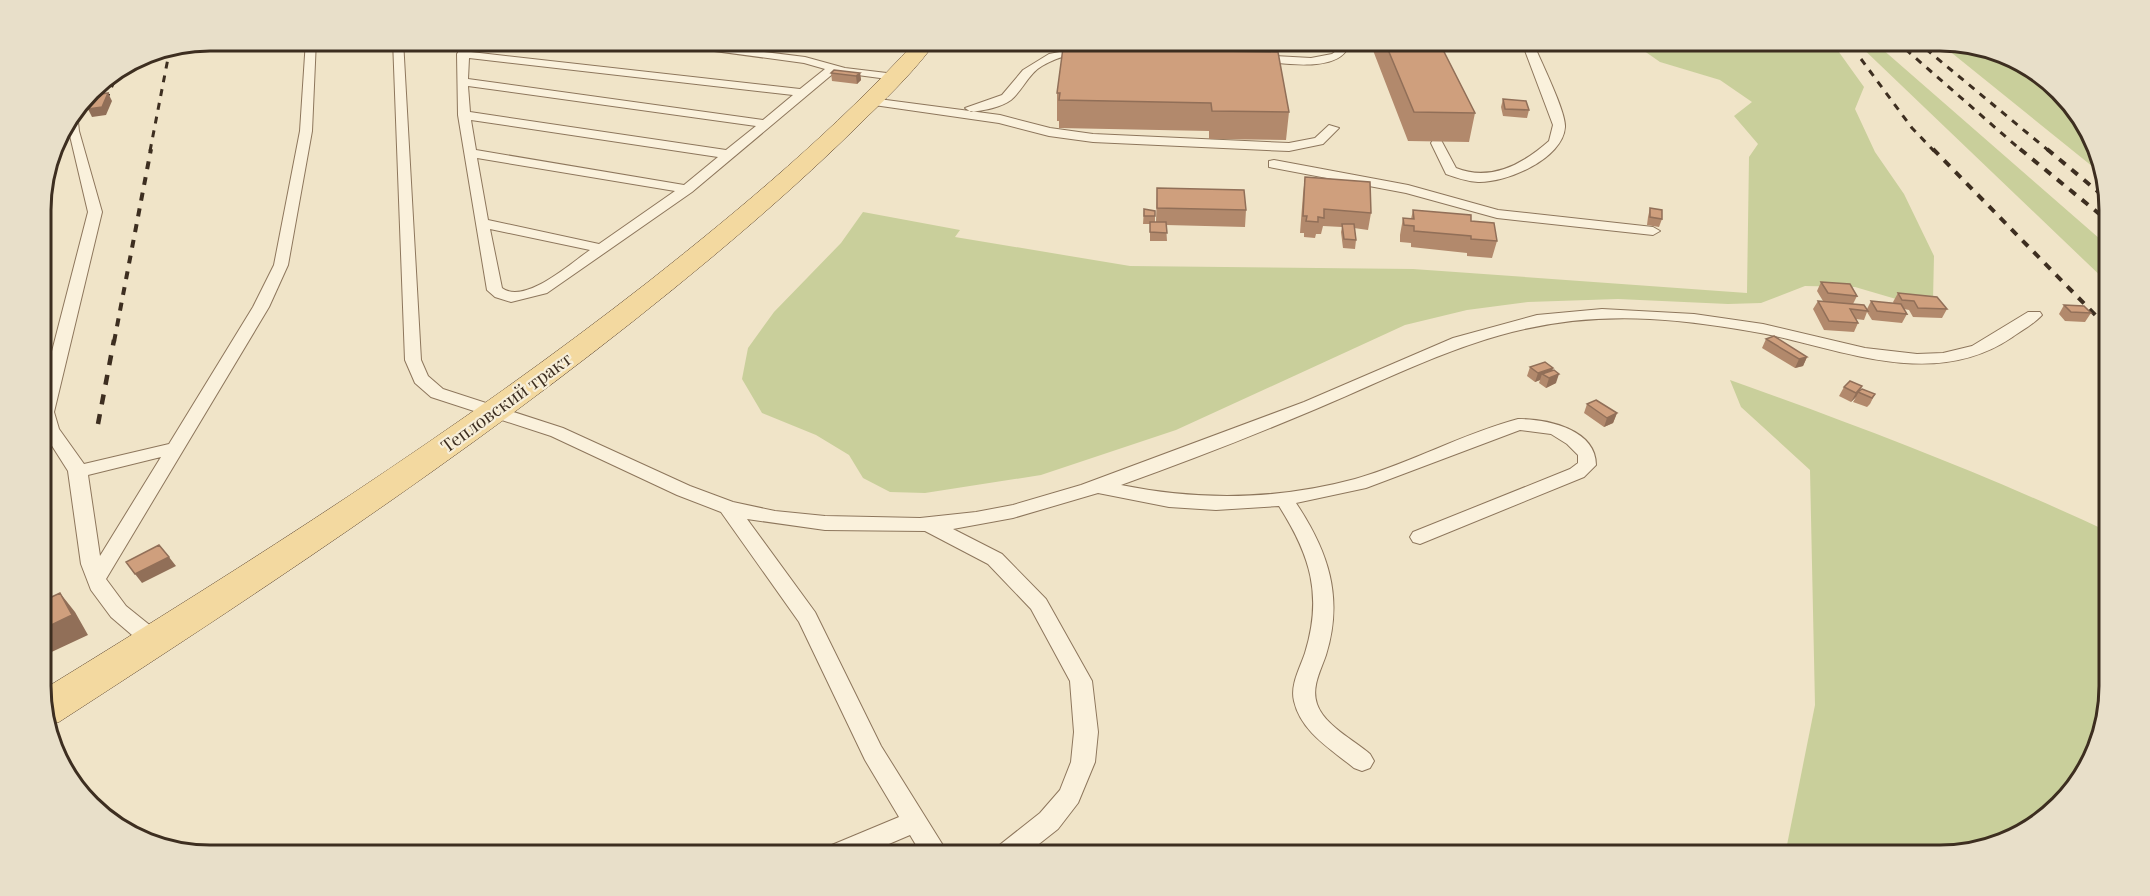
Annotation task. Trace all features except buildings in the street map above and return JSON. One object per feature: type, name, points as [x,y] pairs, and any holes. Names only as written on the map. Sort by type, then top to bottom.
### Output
[{"type":"main road","name":"Тепловский тракт","points":[[52,705],[356,508],[495,411],[654,291],[762,202],[871,102],[917,51]]},
{"type":"lane","points":[[96,579],[261,307],[281,265],[306,131],[310,51]]},
{"type":"lane","points":[[398,51],[410,324],[416,372],[425,385],[437,393],[554,431],[729,508],[806,521],[866,525],[930,525],[989,516],[1095,486],[1306,408],[1430,351],[1502,326],[1577,315],[1672,316],[1766,329],[1874,354],[1944,358],[1972,352],[2034,315]]},
{"type":"lane","points":[[464,51],[462,82],[464,114],[495,290],[501,296],[521,297],[542,290],[687,189],[731,155],[832,68]]},
{"type":"lane","points":[[730,51],[805,60],[832,68],[895,77]]},
{"type":"lane","points":[[940,110],[998,105],[1037,63],[1067,53],[1086,51]]},
{"type":"lane","points":[[1180,51],[1224,56]]},
{"type":"lane","points":[[1244,57],[1324,60],[1336,57],[1341,51]]},
{"type":"lane","points":[[1437,142],[1451,171],[1468,177],[1503,174],[1520,168],[1555,142],[1559,125],[1530,51]]},
{"type":"lane","points":[[462,54],[803,93]]},
{"type":"lane","points":[[462,82],[767,124]]},
{"type":"lane","points":[[871,102],[1000,119],[1049,132],[1093,138],[1260,147],[1305,145],[1319,141],[1333,128]]},
{"type":"lane","points":[[464,114],[731,155]]},
{"type":"lane","points":[[51,389],[93,230],[95,212],[73,130]]},
{"type":"lane","points":[[470,153],[687,189]]},
{"type":"lane","points":[[1274,164],[1408,189],[1497,214],[1653,231]]},
{"type":"lane","points":[[483,223],[600,248]]},
{"type":"lane","points":[[1095,486],[1169,501],[1216,504],[1284,499],[1359,484],[1518,425],[1533,424],[1565,432],[1587,454],[1587,465],[1577,473],[1420,537]]},
{"type":"lane","points":[[51,433],[78,472],[96,579],[108,599],[122,614],[154,640]]},
{"type":"lane","points":[[78,472],[175,448]]},
{"type":"lane","points":[[1284,499],[1314,550],[1325,584],[1322,633],[1304,691],[1305,704],[1316,720],[1362,761]]},
{"type":"lane","points":[[729,508],[808,618],[873,753],[929,845]]},
{"type":"lane","points":[[930,525],[995,560],[1018,581],[1039,604],[1081,681],[1086,732],[1083,762],[1069,796],[1049,821],[1019,845]]},
{"type":"lane","points":[[860,845],[913,822]]},
{"type":"green space","points":[[1644,51],[1838,51],[1864,87],[1855,109],[1875,152],[1904,194],[1934,256],[1933,300],[1896,299],[1855,287],[1805,286],[1761,303],[1728,304],[1618,299],[1528,302],[1467,310],[1405,325],[1176,430],[1041,475],[925,493],[890,492],[863,478],[849,455],[816,435],[762,413],[742,379],[748,348],[774,312],[841,243],[863,212],[960,230],[955,237],[1130,266],[1413,269],[1747,293],[1749,157],[1758,144],[1734,116],[1752,102],[1720,80],[1660,62]]},
{"type":"green space","points":[[1865,51],[1884,51],[2099,238],[2099,274]]},
{"type":"green space","points":[[1949,51],[1991,59],[2010,67],[2037,84],[2066,113],[2078,130],[2093,167]]},
{"type":"green space","points":[[1730,380],[1921,451],[2099,527],[2099,697],[2091,737],[2083,756],[2060,791],[2020,824],[1981,840],[1951,845],[1787,845],[1815,705],[1810,470],[1741,407]]},
{"type":"railway","points":[[1908,51],[2022,151]]},
{"type":"railway","points":[[1928,51],[2049,151]]},
{"type":"railway","points":[[150,151],[168,56]]},
{"type":"railway","points":[[1861,59],[1912,128],[1934,151]]},
{"type":"railway","points":[[106,100],[113,85]]},
{"type":"railway","points":[[114,342],[151,149]]},
{"type":"railway","points":[[1933,149],[2099,319]]},
{"type":"railway","points":[[2020,149],[2099,214]]},
{"type":"railway","points":[[2047,149],[2098,192]]},
{"type":"railway","points":[[98,424],[114,340]]}]
